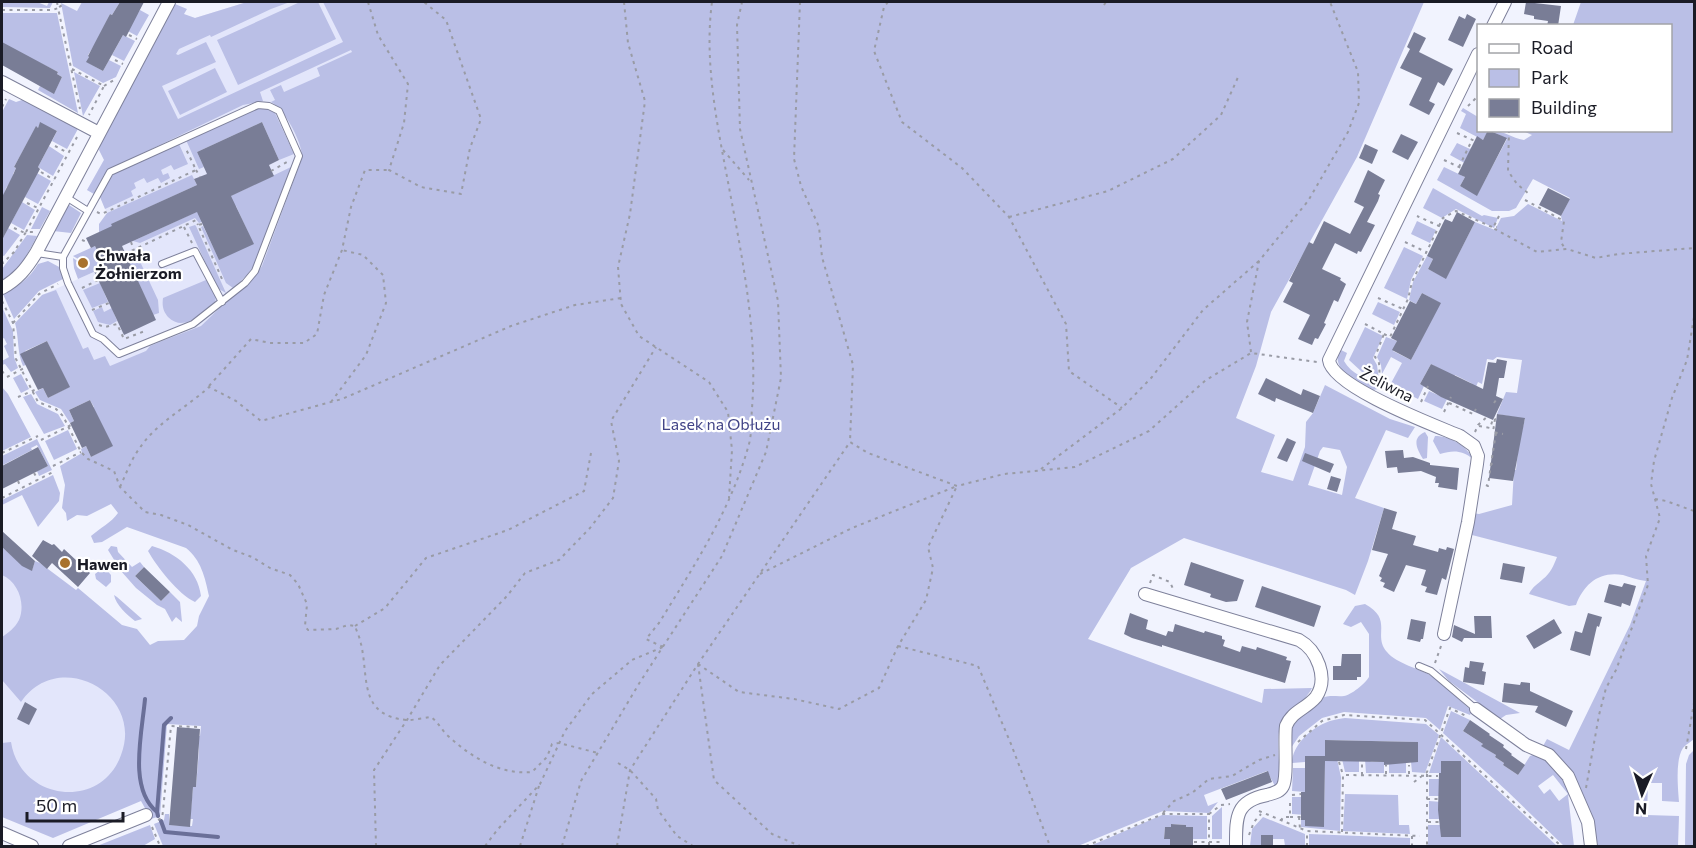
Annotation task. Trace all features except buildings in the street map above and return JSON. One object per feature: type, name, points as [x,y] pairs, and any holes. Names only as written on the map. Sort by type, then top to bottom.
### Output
[{"type":"street","points":[[2,288],[16,280],[36,253],[169,2]]},
{"type":"street","points":[[1494,24],[1504,2]]},
{"type":"street","points":[[1329,364],[1330,355],[1477,58]]},
{"type":"street","points":[[2,82],[99,133]]},
{"type":"street","name":"Żeliwna","points":[[1329,364],[1335,373],[1364,393],[1471,442]]},
{"type":"street","points":[[1444,634],[1468,522],[1477,464],[1476,450],[1471,442]]},
{"type":"street","points":[[1145,594],[1299,640],[1311,649],[1318,663],[1320,688],[1316,696],[1289,718],[1284,734],[1285,756],[1282,788],[1248,802],[1240,808],[1237,817],[1236,846]]},
{"type":"street","points":[[1473,713],[1526,745],[1549,755],[1568,776],[1584,809],[1591,846]]},
{"type":"street","points":[[69,846],[150,818]]},
{"type":"street","points":[[2,833],[32,846]]},
{"type":"lane","points":[[258,105],[269,106],[279,111],[298,156],[255,271],[222,302],[193,324],[119,354],[103,339],[93,334],[63,268],[63,258],[92,211],[110,172],[258,105]]},
{"type":"lane","points":[[65,196],[92,211]]},
{"type":"lane","points":[[162,264],[195,251],[222,302]]},
{"type":"lane","points":[[36,253],[63,258]]},
{"type":"lane","points":[[1419,666],[1431,671],[1473,713]]},
{"type":"path","points":[[57,2],[84,125]]},
{"type":"path","points":[[368,2],[378,36],[408,84],[404,123],[389,170]]},
{"type":"path","points":[[120,486],[139,448],[163,423],[192,403],[251,339],[270,343],[304,343],[318,334],[324,295],[342,250],[351,207],[365,170],[389,170],[421,187],[461,194],[470,148],[481,118],[446,20],[424,2]]},
{"type":"path","points":[[624,2],[628,43],[645,101],[630,214],[618,267],[621,304],[639,336],[709,382],[728,412],[732,450],[729,501]]},
{"type":"path","points":[[663,647],[646,639],[659,623],[725,512],[749,443],[754,377],[750,310],[716,117],[711,68],[712,2]]},
{"type":"path","points":[[562,846],[581,781],[722,556],[766,452],[781,378],[778,301],[740,129],[737,25],[741,2]]},
{"type":"path","points":[[617,846],[630,770],[698,664],[850,442],[853,365],[822,256],[819,227],[801,186],[794,159],[800,2]]},
{"type":"path","points":[[888,2],[884,7],[874,51],[902,122],[962,168],[1009,217],[1066,324],[1069,371],[1122,408]]},
{"type":"path","points":[[1040,470],[1122,408],[1152,377],[1203,310],[1259,261],[1308,201],[1348,132],[1359,103],[1358,72],[1330,2]]},
{"type":"path","points":[[2,10],[53,10],[65,3]]},
{"type":"path","points":[[129,35],[138,40]]},
{"type":"path","points":[[115,60],[124,65]]},
{"type":"path","points":[[2,263],[14,252],[26,233],[104,86],[72,69]]},
{"type":"path","points":[[1009,217],[1108,191],[1173,159],[1221,115],[1239,75]]},
{"type":"path","points":[[1468,106],[1477,98]]},
{"type":"path","points":[[1509,132],[1508,171],[1517,184],[1529,194]]},
{"type":"path","points":[[1444,160],[1460,168],[1473,141],[1457,133]]},
{"type":"path","points":[[181,140],[200,177]]},
{"type":"path","points":[[55,146],[68,153]]},
{"type":"path","points":[[722,148],[751,182]]},
{"type":"path","points":[[92,211],[100,214],[106,212],[196,170]]},
{"type":"path","points":[[41,172],[54,180]]},
{"type":"path","points":[[1525,200],[1564,221],[1561,242],[1565,249]]},
{"type":"path","points":[[27,203],[39,208]]},
{"type":"path","points":[[1365,324],[1390,337],[1405,307],[1412,282],[1443,218],[1456,211],[1492,227],[1495,226]]},
{"type":"path","points":[[1418,216],[1441,225]]},
{"type":"path","points":[[1499,216],[1493,228],[1538,252],[1565,249],[1596,258],[1695,248]]},
{"type":"path","points":[[125,254],[196,220],[200,224],[226,288],[232,293]]},
{"type":"path","points":[[184,227],[195,251]]},
{"type":"path","points":[[14,228],[26,233],[45,233]]},
{"type":"path","points":[[130,242],[134,250]]},
{"type":"path","points":[[1405,242],[1428,251]]},
{"type":"path","points":[[331,402],[366,355],[386,303],[383,275],[363,255],[342,250]]},
{"type":"path","points":[[1251,353],[1246,322],[1259,261]]},
{"type":"path","points":[[84,296],[80,289],[98,280]]},
{"type":"path","points":[[13,323],[39,294],[67,281]]},
{"type":"path","points":[[208,387],[236,401],[261,421],[331,402],[395,377],[511,326],[575,305],[621,298]]},
{"type":"path","points":[[1378,298],[1405,307]]},
{"type":"path","points":[[2,301],[13,323],[16,359],[38,402],[57,409],[70,426],[81,452],[88,459],[114,471],[120,486],[145,512],[162,515],[188,525],[270,568],[290,574],[298,584],[307,604],[305,626],[308,630],[355,626],[385,608],[426,558],[508,530],[584,491],[591,453]]},
{"type":"path","points":[[87,304],[90,311],[109,303]]},
{"type":"path","points":[[1584,809],[1597,723],[1606,688],[1616,670],[1649,580],[1646,556],[1660,518],[1651,484],[1654,461],[1672,398],[1687,360],[1695,317]]},
{"type":"path","points":[[95,321],[105,327],[117,324],[124,339],[145,331]]},
{"type":"path","points":[[1380,382],[1379,363],[1375,357],[1384,334]]},
{"type":"path","points":[[376,846],[374,770],[440,665],[507,596],[525,573],[559,560],[590,528],[613,498],[619,461],[611,421],[656,347]]},
{"type":"path","points":[[759,575],[852,528],[957,486],[1004,474],[1075,467],[1149,431],[1206,380],[1251,353],[1329,364]]},
{"type":"path","points":[[7,377],[26,367]]},
{"type":"path","points":[[1389,386],[1395,389]]},
{"type":"path","points":[[1421,402],[1428,386]]},
{"type":"path","points":[[18,397],[37,388]]},
{"type":"path","points":[[1444,412],[1451,397]]},
{"type":"path","points":[[1494,403],[1498,397]]},
{"type":"path","points":[[1449,403],[1473,414],[1476,409]]},
{"type":"path","points":[[1471,442],[1478,425],[1488,416]]},
{"type":"path","points":[[1479,426],[1490,428],[1495,419],[1493,432],[1496,433],[1491,464],[1497,464]]},
{"type":"path","points":[[40,440],[70,426]]},
{"type":"path","points":[[1496,433],[1503,434]]},
{"type":"path","points":[[2,453],[38,436]]},
{"type":"path","points":[[850,442],[868,453],[957,486]]},
{"type":"path","points":[[53,466],[81,452]]},
{"type":"path","points":[[2,498],[55,471]]},
{"type":"path","points":[[34,473],[38,480]]},
{"type":"path","points":[[18,481],[21,488]]},
{"type":"path","points":[[698,664],[739,692],[794,699],[839,709],[879,688],[898,645],[926,600],[933,567],[928,547],[957,486]]},
{"type":"path","points":[[1654,499],[1695,511]]},
{"type":"path","points":[[355,626],[361,645],[366,690],[374,705],[388,715],[407,720],[431,717],[466,752],[498,769],[516,774],[532,772],[547,757],[552,744],[559,743],[598,753]]},
{"type":"path","points":[[1431,671],[1444,634]]},
{"type":"path","points":[[898,645],[978,666],[1050,846]]},
{"type":"path","points":[[520,846],[540,783],[565,731],[592,694],[632,660],[663,647]]},
{"type":"path","points":[[698,664],[714,780],[772,834],[800,846]]},
{"type":"path","points":[[1686,749],[1695,703]]},
{"type":"path","points":[[1427,846],[1426,774],[1450,708],[1473,713]]},
{"type":"path","points":[[1295,747],[1300,739],[1322,721],[1344,715],[1425,720],[1561,846]]},
{"type":"path","points":[[150,818],[162,819],[171,726],[199,727]]},
{"type":"path","points":[[169,741],[176,742]]},
{"type":"path","points":[[1163,814],[1174,801],[1192,793],[1209,779],[1232,776],[1268,756],[1280,754],[1285,756]]},
{"type":"path","points":[[1340,762],[1343,774],[1342,832]]},
{"type":"path","points":[[618,763],[630,770],[656,799],[658,810],[677,836],[693,846]]},
{"type":"path","points":[[1362,763],[1362,775]]},
{"type":"path","points":[[1386,765],[1386,775]]},
{"type":"path","points":[[1409,765],[1409,774]]},
{"type":"path","points":[[167,768],[173,769]]},
{"type":"path","points":[[1343,774],[1438,776]]},
{"type":"path","points":[[1414,782],[1426,774]]},
{"type":"path","points":[[485,846],[540,783]]},
{"type":"path","points":[[165,791],[171,792]]},
{"type":"path","points":[[1290,817],[1290,795],[1301,794]]},
{"type":"path","points":[[1427,799],[1438,799]]},
{"type":"path","points":[[1248,802],[1261,813],[1307,831],[1420,836]]},
{"type":"path","points":[[163,811],[170,811]]},
{"type":"path","points":[[1249,840],[1254,822],[1261,813]]},
{"type":"path","points":[[1086,846],[1163,814],[1209,814],[1209,846]]},
{"type":"path","points":[[1281,821],[1283,817],[1300,817],[1300,829]]},
{"type":"path","points":[[1428,822],[1439,822]]},
{"type":"path","points":[[1307,831],[1307,846]]},
{"type":"path","points":[[1412,836],[1412,846]]},
{"type":"path","points":[[1194,842],[1209,842]]},
{"type":"shaded area","points":[[247,2],[336,2],[382,75],[214,374],[78,370],[42,295],[105,267],[95,246],[91,248],[86,238],[114,229],[100,197],[87,190],[185,15],[195,18]]},
{"type":"shaded area","points":[[2,564],[139,694],[131,801],[2,810]]},
{"type":"green space","points":[[2,2],[37,2],[47,6],[49,2],[53,2],[50,8],[2,7]]},
{"type":"green space","points":[[82,2],[120,2],[112,15],[110,14],[88,55],[87,62],[103,71],[109,60],[121,66],[116,77],[103,83],[73,66],[61,3],[77,11]]},
{"type":"green space","name":"Lasek na Obłużu","points":[[247,2],[290,2],[179,49],[176,54],[178,55],[206,42],[216,62],[162,86],[178,119],[343,42],[323,2],[1424,2],[1357,157],[1271,312],[1256,366],[1236,418],[1275,435],[1261,472],[1293,481],[1305,447],[1306,422],[1313,413],[1325,385],[1390,419],[1415,427],[1408,438],[1386,430],[1355,498],[1384,508],[1355,595],[1346,590],[1184,538],[1131,568],[1088,639],[1262,703],[1264,689],[1312,688],[1287,716],[1280,728],[1278,785],[1275,786],[1267,771],[1204,795],[1208,806],[1218,802],[1209,813],[1163,811],[1078,846],[163,846],[154,824],[164,820],[165,814],[169,814],[169,825],[192,826],[193,819],[190,819],[193,787],[196,787],[198,736],[200,736],[201,726],[167,724],[160,816],[151,819],[141,801],[53,838],[2,817],[2,743],[11,742],[17,762],[29,777],[44,787],[62,792],[80,791],[97,785],[111,773],[121,755],[125,733],[121,713],[110,696],[94,685],[75,678],[56,678],[37,686],[21,702],[2,680],[2,637],[19,620],[22,607],[16,588],[8,578],[2,575],[2,547],[22,565],[32,570],[35,561],[40,563],[76,590],[78,588],[122,625],[137,629],[150,645],[158,641],[184,640],[197,626],[199,616],[209,596],[199,563],[186,548],[127,527],[102,542],[94,543],[91,536],[118,513],[111,504],[87,516],[77,515],[67,521],[66,513],[62,508],[65,485],[60,466],[82,453],[81,449],[86,446],[91,457],[112,446],[90,400],[69,410],[74,421],[70,423],[61,409],[40,400],[35,392],[43,388],[48,398],[69,387],[47,341],[25,351],[31,363],[23,366],[15,323],[42,295],[56,290],[83,349],[88,347],[94,360],[105,356],[110,366],[146,351],[150,346],[201,326],[254,278],[262,266],[302,158],[296,135],[287,118],[271,102],[275,100],[270,90],[281,85],[284,92],[320,76],[317,68],[352,52],[351,50],[260,92],[263,101],[243,105],[114,167],[104,175],[94,194],[87,190],[104,160],[99,150],[101,141],[175,4],[187,9],[184,14],[195,18]],"holes":[[[1323,447],[1340,450],[1347,467],[1342,495],[1308,485]]]},
{"type":"green space","points":[[300,2],[318,2],[336,39],[238,85],[217,40]]},
{"type":"green space","points":[[1581,2],[1694,2],[1694,739],[1680,753],[1679,802],[1662,801],[1662,783],[1648,783],[1647,815],[1679,816],[1678,846],[1598,846],[1593,823],[1543,746],[1547,739],[1569,750],[1630,625],[1646,581],[1614,574],[1600,577],[1588,585],[1576,605],[1569,606],[1529,594],[1550,572],[1557,557],[1472,535],[1463,567],[1473,513],[1479,514],[1512,505],[1514,470],[1516,470],[1519,442],[1525,419],[1497,414],[1506,392],[1517,393],[1522,360],[1497,357],[1493,360],[1487,359],[1482,384],[1478,382],[1475,389],[1471,383],[1455,375],[1454,377],[1431,364],[1420,384],[1424,386],[1418,399],[1390,385],[1402,363],[1391,357],[1382,374],[1377,357],[1386,337],[1397,341],[1393,351],[1411,360],[1440,303],[1422,293],[1416,304],[1409,300],[1413,282],[1427,256],[1433,259],[1428,269],[1446,278],[1475,222],[1495,230],[1501,218],[1514,216],[1528,204],[1562,221],[1561,216],[1570,198],[1533,179],[1516,208],[1509,211],[1492,211],[1437,180],[1444,167],[1465,177],[1460,186],[1477,195],[1507,139],[1493,132],[1501,132],[1524,140],[1532,135],[1525,132],[1672,132],[1672,24],[1573,24]]},
{"type":"green space","points":[[140,10],[149,15],[137,36],[126,30]]},
{"type":"green space","points":[[2,13],[57,13],[78,113],[38,90],[40,86],[54,93],[62,77],[57,74],[58,72],[2,42]]},
{"type":"green space","points":[[123,35],[135,41],[124,61],[112,55]]},
{"type":"green space","points":[[215,68],[227,92],[180,115],[168,91]]},
{"type":"green space","points":[[74,72],[100,86],[83,116]]},
{"type":"green space","points":[[9,99],[16,102],[25,99],[79,127],[67,149],[52,141],[57,131],[40,123],[14,167],[16,168],[13,174],[15,176],[6,188],[2,200],[2,112]]},
{"type":"green space","points":[[1463,108],[1477,116],[1477,132],[1487,132],[1483,140],[1460,128],[1466,114],[1461,111]]},
{"type":"green space","points":[[269,109],[275,113],[294,154],[279,160],[262,122],[197,152],[204,167],[199,169],[186,140],[250,110]]},
{"type":"green space","points":[[1457,143],[1470,149],[1472,147],[1470,166],[1450,155]]},
{"type":"green space","points":[[179,144],[188,164],[174,170],[171,165],[161,170],[163,175],[168,173],[170,178],[161,183],[158,178],[147,183],[144,178],[134,183],[136,188],[131,191],[133,196],[105,209],[100,197],[109,179],[116,172]]},
{"type":"green space","points":[[49,146],[64,156],[53,176],[38,167]]},
{"type":"green space","points":[[291,167],[257,261],[247,275],[233,288],[226,283],[201,227],[203,226],[219,259],[253,243],[236,206],[220,201]]},
{"type":"green space","points":[[35,172],[51,181],[38,204],[25,197]]},
{"type":"green space","points":[[192,175],[197,185],[112,224],[114,230],[99,232],[99,224],[107,213]]},
{"type":"green space","points":[[1433,188],[1482,216],[1498,218],[1494,228],[1456,209],[1442,218],[1423,208]]},
{"type":"green space","points":[[22,202],[35,210],[24,230],[11,223]]},
{"type":"green space","points":[[67,206],[81,213],[71,233],[53,231]]},
{"type":"green space","points":[[42,207],[50,211],[40,229],[31,229]]},
{"type":"green space","points":[[207,207],[212,217],[199,223],[195,218],[140,243],[133,241]]},
{"type":"green space","points":[[1417,221],[1436,230],[1430,243],[1411,234]]},
{"type":"green space","points":[[195,225],[226,293],[217,288],[189,227]]},
{"type":"green space","points":[[8,228],[20,235],[4,256],[2,255],[2,235],[4,236]]},
{"type":"green space","points":[[27,235],[37,236],[18,267],[2,282],[2,269]]},
{"type":"green space","points":[[95,246],[105,267],[78,279],[73,258],[82,264],[83,262],[73,256]]},
{"type":"green space","points":[[1404,247],[1423,256],[1411,280],[1407,299],[1384,288]]},
{"type":"green space","points":[[136,253],[158,300],[159,313],[153,315],[127,257]]},
{"type":"green space","points":[[48,261],[61,268],[65,278],[39,291],[14,319],[3,294],[23,282],[38,264]]},
{"type":"green space","points":[[206,280],[216,297],[215,303],[193,320],[180,323],[168,317],[163,308],[163,298]]},
{"type":"green space","points":[[100,283],[108,302],[92,308],[83,290]]},
{"type":"green space","points":[[1378,302],[1400,312],[1394,325],[1372,314]]},
{"type":"green space","points":[[2,307],[13,331],[14,357],[18,368],[11,372],[5,364],[2,365],[2,361],[9,357],[4,346],[7,344],[4,338],[2,339]]},
{"type":"green space","points":[[102,307],[104,312],[112,308],[117,321],[110,325],[98,322],[93,311]]},
{"type":"green space","points":[[1365,327],[1383,336],[1373,358],[1377,365],[1379,380],[1362,372],[1349,360]]},
{"type":"green space","points":[[1339,349],[1347,353],[1344,361],[1347,366],[1360,376],[1379,385],[1378,389],[1373,390],[1342,370],[1338,357]]},
{"type":"green space","points":[[21,374],[29,389],[21,393],[13,378]]},
{"type":"green space","points":[[2,387],[31,437],[2,451]]},
{"type":"green space","points":[[1429,391],[1447,399],[1442,409],[1424,401]]},
{"type":"green space","points":[[31,394],[37,404],[58,414],[65,426],[44,434],[23,397]]},
{"type":"green space","points":[[68,430],[77,449],[54,460],[45,441]]},
{"type":"green space","points":[[1425,432],[1428,437],[1427,458],[1423,459],[1416,444],[1418,437]]},
{"type":"green space","points":[[1435,436],[1457,443],[1467,450],[1473,459],[1457,452],[1440,454],[1433,441]]},
{"type":"green space","points":[[37,439],[52,470],[39,476],[37,471],[48,466],[37,445],[3,465],[2,456]]},
{"type":"green space","points":[[53,475],[60,493],[59,501],[38,527],[22,495],[2,505],[2,500]]},
{"type":"green space","points":[[111,546],[117,547],[118,552],[132,567],[140,562],[144,567],[135,576],[161,601],[170,592],[180,602],[182,622],[176,617],[172,622],[165,609],[136,588],[121,571],[108,550]]},
{"type":"green space","points":[[152,546],[177,558],[191,571],[201,596],[195,602],[175,587],[162,572],[148,551]]},
{"type":"green space","points":[[104,567],[111,575],[111,582],[106,587],[96,579],[95,574]]},
{"type":"green space","points":[[114,595],[142,619],[135,621],[129,616],[119,606]]},
{"type":"green space","points":[[1365,604],[1379,616],[1381,640],[1387,652],[1396,660],[1438,681],[1472,711],[1470,715],[1448,706],[1440,730],[1426,718],[1344,712],[1322,718],[1299,736],[1289,751],[1292,729],[1302,715],[1319,700],[1330,696],[1350,694],[1369,677],[1369,634],[1361,622],[1351,627],[1343,624],[1355,606]]},
{"type":"green space","points":[[1439,669],[1520,713],[1506,715],[1500,719],[1449,681]]},
{"type":"green space","points":[[1451,711],[1470,720],[1463,731],[1483,744],[1482,746],[1504,763],[1503,765],[1518,775],[1530,756],[1538,753],[1559,769],[1578,805],[1568,795],[1574,846],[1564,846],[1443,733]],"holes":[[[1553,775],[1568,794],[1559,801],[1550,789],[1544,794],[1538,786]]]},
{"type":"green space","points":[[1345,718],[1426,724],[1439,735],[1425,773],[1412,772],[1411,762],[1418,762],[1418,742],[1325,740],[1325,756],[1292,763],[1298,744],[1308,734],[1327,722]]},
{"type":"green space","points":[[1441,737],[1557,846],[1428,846],[1428,825],[1441,825],[1461,761],[1442,761],[1441,773],[1429,773]]},
{"type":"green space","points":[[1694,750],[1694,846],[1685,846],[1686,764],[1689,755]]},
{"type":"green space","points":[[1325,759],[1337,759],[1341,777],[1340,831],[1301,827],[1301,820],[1305,820],[1306,826],[1324,826]]},
{"type":"green space","points":[[1342,759],[1359,759],[1359,772],[1345,772]]},
{"type":"green space","points":[[1365,759],[1372,762],[1384,762],[1384,773],[1366,773]]},
{"type":"green space","points":[[1389,762],[1406,762],[1406,773],[1389,773]]},
{"type":"green space","points":[[1293,768],[1306,768],[1305,792],[1292,791]]},
{"type":"green space","points":[[1429,779],[1441,779],[1441,796],[1429,796]]},
{"type":"green space","points":[[1345,794],[1398,795],[1399,825],[1409,825],[1410,834],[1343,831]]},
{"type":"green space","points":[[1292,797],[1306,797],[1305,815],[1292,814]]},
{"type":"green space","points":[[1429,801],[1442,802],[1441,819],[1429,819]]},
{"type":"green space","points":[[1222,807],[1222,839],[1212,839],[1212,816]]},
{"type":"green space","points":[[1162,815],[1207,816],[1207,839],[1193,839],[1193,827],[1172,824],[1171,827],[1165,827],[1164,839],[1170,839],[1170,846],[1090,846]]},
{"type":"green space","points":[[1263,817],[1305,834],[1305,846],[1285,846],[1284,839],[1273,839],[1273,835],[1261,835],[1261,846],[1250,846],[1252,829]]},
{"type":"green space","points":[[150,825],[155,839],[143,846],[97,846]]},
{"type":"green space","points":[[1309,834],[1410,838],[1410,846],[1309,846]]},
{"type":"waterway","points":[[145,699],[140,744],[140,775],[142,789],[148,802],[157,812]]},
{"type":"waterway","points":[[158,816],[164,725],[171,718]]},
{"type":"waterway","points":[[161,821],[165,832],[218,837]]},
{"type":"place","name":"Chwała Żołnierzom","points":[[83,263]]},
{"type":"place","name":"Hawen","points":[[65,563]]}]
